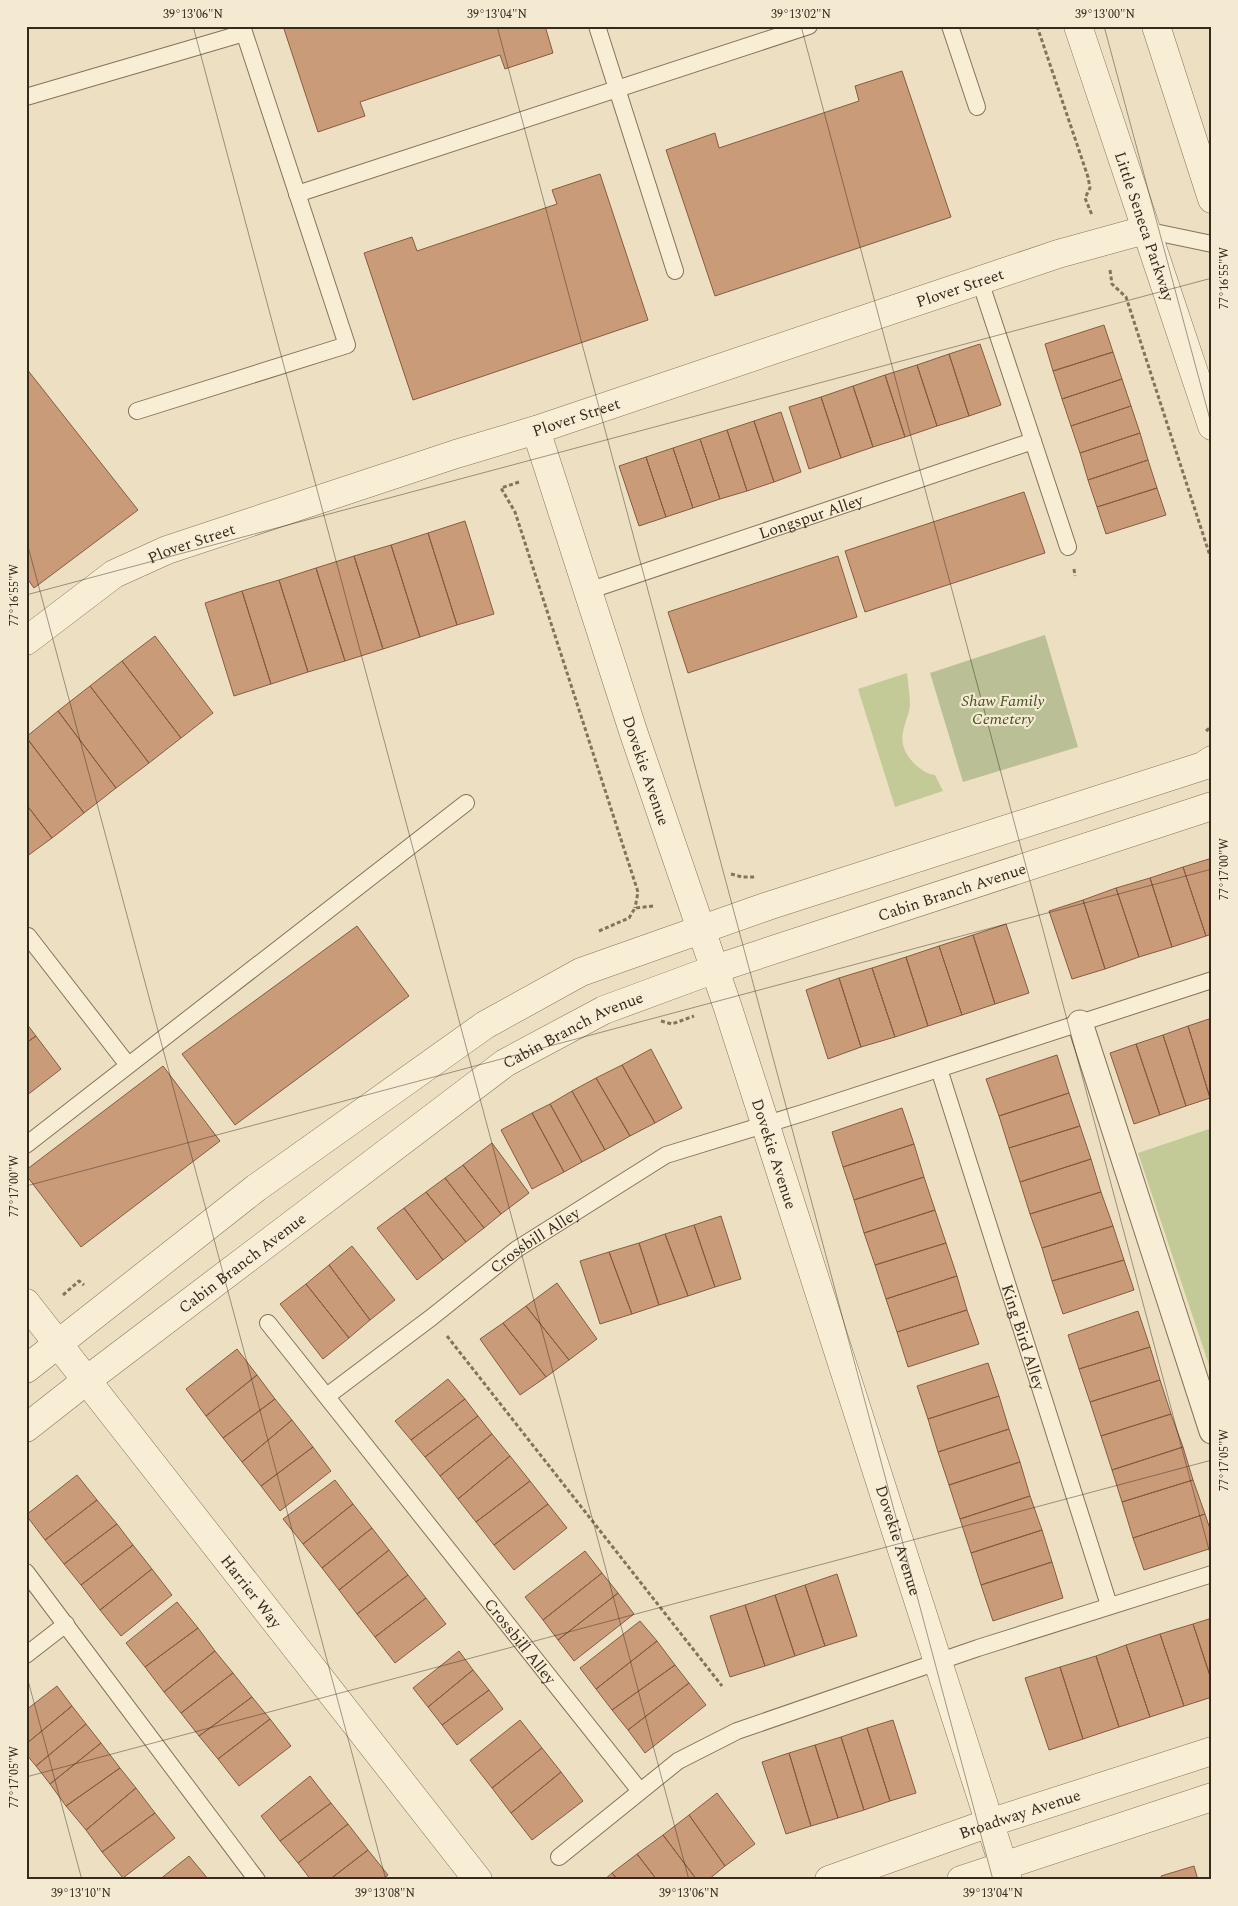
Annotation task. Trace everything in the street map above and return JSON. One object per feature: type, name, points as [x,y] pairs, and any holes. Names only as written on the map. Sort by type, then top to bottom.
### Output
[{"type":"street","name":"Little Seneca Parkway","points":[[1078,26],[1212,426]]},
{"type":"street","points":[[1156,26],[1212,199]]},
{"type":"street","name":"Plover Street","points":[[26,641],[114,574],[168,550],[456,454],[536,430],[1058,254],[1145,230]]},
{"type":"street","name":"Dovekie Avenue","points":[[536,430],[634,734],[715,969],[1006,1873]]},
{"type":"street","points":[[26,1369],[256,1188],[485,1025],[581,972],[700,928],[1203,766],[1212,760]]},
{"type":"street","name":"Cabin Branch Avenue","points":[[26,1428],[505,1063],[604,1010],[715,969],[1212,806]]},
{"type":"street","points":[[1080,1023],[1212,1432]]},
{"type":"street","name":"Harrier Way","points":[[26,1302],[478,1880]]},
{"type":"street","name":"Broadway Avenue","points":[[829,1880],[989,1823],[1212,1751]]},
{"type":"street","points":[[961,1880],[1006,1873],[1212,1798]]},
{"type":"lane","points":[[597,26],[675,271]]},
{"type":"lane","points":[[297,194],[809,26]]},
{"type":"lane","points":[[950,26],[977,107]]},
{"type":"lane","points":[[26,97],[243,30],[347,345],[137,411]]},
{"type":"lane","points":[[1145,230],[1212,244]]},
{"type":"lane","points":[[980,281],[1068,547]]},
{"type":"lane","name":"Longspur Alley","points":[[588,591],[1033,441]]},
{"type":"lane","points":[[26,1144],[466,803]]},
{"type":"lane","points":[[28,936],[128,1065]]},
{"type":"lane","points":[[765,1126],[1212,980]]},
{"type":"lane","name":"King Bird Alley","points":[[939,1069],[1109,1605]]},
{"type":"lane","name":"Crossbill Alley","points":[[327,1396],[517,1249],[666,1155],[765,1126]]},
{"type":"lane","name":"Crossbill Alley","points":[[268,1323],[640,1792]]},
{"type":"lane","points":[[26,1572],[257,1880]]},
{"type":"lane","points":[[559,1856],[678,1761],[737,1731],[1109,1605],[1212,1574]]},
{"type":"lane","points":[[26,1655],[66,1624]]},
{"type":"path","points":[[1037,26],[1088,177],[1090,188],[1085,198],[1096,224]]},
{"type":"path","points":[[1110,265],[1112,284],[1126,297],[1212,562]]},
{"type":"path","points":[[519,482],[501,488],[515,512],[638,892],[635,908]]},
{"type":"path","points":[[654,1022],[660,1021],[672,1024],[694,1016]]},
{"type":"path","points":[[432,1316],[722,1686]]},
{"type":"green space","name":"Shaw Family Cemetery","points":[[1045,635],[1078,747],[963,782],[930,673]]},
{"type":"green space","points":[[907,673],[910,705],[902,739],[904,749],[915,764],[925,772],[935,775],[943,791],[895,807],[858,689]]},
{"type":"green space","points":[[1212,1128],[1212,1374],[1138,1153]]},
{"type":"building","points":[[283,26],[545,26],[553,53],[505,69],[500,55],[360,102],[365,116],[318,132]]},
{"type":"building","points":[[902,71],[951,217],[715,296],[666,150],[715,133],[719,148],[859,101],[855,86]]},
{"type":"building","points":[[600,174],[648,320],[413,400],[364,253],[412,237],[417,251],[557,204],[552,190]]},
{"type":"building","points":[[1104,325],[1113,352],[1053,371],[1045,344]]},
{"type":"building","points":[[980,344],[1001,405],[969,416],[949,354]]},
{"type":"building","points":[[1113,352],[1122,379],[1062,399],[1053,371]]},
{"type":"building","points":[[949,354],[969,416],[937,426],[917,365]]},
{"type":"building","points":[[917,365],[937,426],[905,437],[885,375]]},
{"type":"building","points":[[26,368],[138,510],[34,588],[26,577]]},
{"type":"building","points":[[885,375],[905,437],[873,447],[853,386]]},
{"type":"building","points":[[1122,379],[1131,406],[1071,426],[1062,399]]},
{"type":"building","points":[[853,386],[873,447],[841,458],[821,397]]},
{"type":"building","points":[[821,397],[841,458],[809,469],[789,407]]},
{"type":"building","points":[[1131,406],[1140,433],[1080,453],[1071,426]]},
{"type":"building","points":[[781,412],[801,472],[774,482],[754,421]]},
{"type":"building","points":[[754,421],[774,482],[747,491],[727,430]]},
{"type":"building","points":[[727,430],[747,491],[720,499],[700,439]]},
{"type":"building","points":[[1140,433],[1148,460],[1088,480],[1080,453]]},
{"type":"building","points":[[700,439],[720,499],[693,508],[673,448]]},
{"type":"building","points":[[673,448],[693,508],[666,517],[646,457]]},
{"type":"building","points":[[646,457],[666,517],[639,526],[619,466]]},
{"type":"building","points":[[1148,460],[1157,488],[1097,507],[1088,480]]},
{"type":"building","points":[[1157,488],[1166,515],[1106,534],[1097,507]]},
{"type":"building","points":[[1024,492],[1045,553],[865,612],[845,551]]},
{"type":"building","points":[[465,521],[494,614],[457,625],[428,533]]},
{"type":"building","points":[[428,533],[457,625],[420,637],[391,545]]},
{"type":"building","points":[[391,545],[420,637],[383,649],[354,556]]},
{"type":"building","points":[[354,556],[383,649],[345,661],[316,568]]},
{"type":"building","points":[[838,556],[857,617],[688,673],[668,612]]},
{"type":"building","points":[[316,568],[345,661],[308,672],[279,580]]},
{"type":"building","points":[[279,580],[308,672],[271,684],[242,591]]},
{"type":"building","points":[[242,591],[271,684],[234,696],[205,603]]},
{"type":"building","points":[[155,636],[213,713],[181,738],[122,661]]},
{"type":"building","points":[[122,661],[181,738],[149,763],[90,686]]},
{"type":"building","points":[[90,686],[149,763],[116,788],[58,711]]},
{"type":"building","points":[[58,711],[116,788],[84,813],[26,737]]},
{"type":"building","points":[[26,737],[84,813],[52,838],[26,804]]},
{"type":"building","points":[[26,804],[52,838],[26,857]]},
{"type":"building","points":[[1212,858],[1212,934],[1206,936],[1183,867]]},
{"type":"building","points":[[1183,867],[1206,936],[1172,947],[1150,878]]},
{"type":"building","points":[[1150,878],[1172,947],[1139,957],[1116,888]]},
{"type":"building","points":[[1116,888],[1139,957],[1105,969],[1083,900]]},
{"type":"building","points":[[1083,900],[1105,969],[1072,979],[1049,911]]},
{"type":"building","points":[[1006,924],[1029,993],[995,1004],[973,935]]},
{"type":"building","points":[[357,926],[409,996],[235,1125],[182,1054]]},
{"type":"building","points":[[973,935],[995,1004],[962,1015],[939,946]]},
{"type":"building","points":[[939,946],[962,1015],[928,1026],[906,957]]},
{"type":"building","points":[[906,957],[928,1026],[895,1037],[872,968]]},
{"type":"building","points":[[872,968],[895,1037],[861,1047],[839,978]]},
{"type":"building","points":[[839,978],[861,1047],[828,1059],[806,990]]},
{"type":"building","points":[[1212,1018],[1212,1098],[1210,1098],[1188,1026]]},
{"type":"building","points":[[26,1023],[36,1036],[26,1043]]},
{"type":"building","points":[[1188,1026],[1210,1098],[1186,1106],[1163,1035]]},
{"type":"building","points":[[1163,1035],[1186,1106],[1160,1115],[1136,1044]]},
{"type":"building","points":[[36,1036],[61,1069],[26,1096],[26,1043]]},
{"type":"building","points":[[1136,1044],[1160,1115],[1134,1124],[1110,1053]]},
{"type":"building","points":[[651,1049],[682,1108],[655,1123],[622,1065]]},
{"type":"building","points":[[1057,1055],[1069,1093],[999,1116],[986,1079]]},
{"type":"building","points":[[622,1065],[655,1123],[630,1136],[596,1078]]},
{"type":"building","points":[[163,1066],[220,1141],[81,1247],[26,1175],[26,1170]]},
{"type":"building","points":[[596,1078],[630,1136],[605,1150],[572,1091]]},
{"type":"building","points":[[572,1091],[605,1150],[582,1162],[550,1104]]},
{"type":"building","points":[[1069,1093],[1080,1126],[1009,1148],[999,1116]]},
{"type":"building","points":[[550,1104],[582,1162],[564,1172],[532,1113]]},
{"type":"building","points":[[902,1108],[914,1144],[843,1167],[832,1132]]},
{"type":"building","points":[[532,1113],[564,1172],[532,1189],[501,1130]]},
{"type":"building","points":[[1080,1126],[1091,1159],[1020,1182],[1009,1148]]},
{"type":"building","points":[[492,1143],[529,1193],[501,1214],[463,1165]]},
{"type":"building","points":[[914,1144],[924,1177],[854,1200],[843,1167]]},
{"type":"building","points":[[1091,1159],[1101,1192],[1030,1214],[1020,1182]]},
{"type":"building","points":[[463,1165],[501,1214],[484,1228],[445,1178]]},
{"type":"building","points":[[924,1177],[935,1210],[864,1233],[854,1200]]},
{"type":"building","points":[[445,1178],[484,1228],[466,1242],[426,1192]]},
{"type":"building","points":[[426,1192],[466,1242],[443,1260],[404,1208]]},
{"type":"building","points":[[1101,1192],[1113,1226],[1042,1248],[1030,1214]]},
{"type":"building","points":[[404,1208],[443,1260],[417,1280],[377,1228]]},
{"type":"building","points":[[935,1210],[946,1243],[875,1265],[864,1233]]},
{"type":"building","points":[[721,1216],[741,1279],[715,1287],[694,1225]]},
{"type":"building","points":[[694,1225],[715,1287],[688,1296],[665,1234]]},
{"type":"building","points":[[1113,1226],[1124,1260],[1052,1281],[1042,1248]]},
{"type":"building","points":[[665,1234],[688,1296],[659,1305],[639,1243]]},
{"type":"building","points":[[639,1243],[659,1305],[632,1314],[609,1252]]},
{"type":"building","points":[[946,1243],[957,1276],[886,1299],[875,1265]]},
{"type":"building","points":[[352,1246],[395,1300],[370,1320],[329,1265]]},
{"type":"building","points":[[609,1252],[632,1314],[600,1324],[580,1261]]},
{"type":"building","points":[[1124,1260],[1134,1290],[1063,1314],[1052,1281]]},
{"type":"building","points":[[329,1265],[370,1320],[349,1338],[306,1284]]},
{"type":"building","points":[[957,1276],[967,1310],[897,1332],[886,1299]]},
{"type":"building","points":[[557,1283],[597,1339],[569,1360],[526,1306]]},
{"type":"building","points":[[306,1284],[349,1338],[323,1359],[280,1304]]},
{"type":"building","points":[[526,1306],[569,1360],[546,1377],[503,1323]]},
{"type":"building","points":[[967,1310],[979,1344],[908,1367],[897,1332]]},
{"type":"building","points":[[1138,1311],[1150,1347],[1079,1369],[1068,1335]]},
{"type":"building","points":[[503,1323],[546,1377],[520,1395],[480,1339]]},
{"type":"building","points":[[1150,1347],[1160,1380],[1090,1402],[1079,1369]]},
{"type":"building","points":[[237,1349],[257,1375],[206,1416],[186,1389]]},
{"type":"building","points":[[988,1363],[999,1396],[928,1419],[917,1386]]},
{"type":"building","points":[[257,1375],[275,1399],[223,1438],[206,1416]]},
{"type":"building","points":[[448,1379],[465,1399],[411,1440],[395,1421]]},
{"type":"building","points":[[1160,1380],[1171,1414],[1101,1436],[1090,1402]]},
{"type":"building","points":[[999,1396],[1009,1429],[938,1452],[928,1419]]},
{"type":"building","points":[[275,1399],[292,1420],[242,1462],[223,1438]]},
{"type":"building","points":[[465,1399],[478,1416],[425,1457],[411,1440]]},
{"type":"building","points":[[1171,1414],[1183,1447],[1112,1470],[1101,1436]]},
{"type":"building","points":[[478,1416],[492,1434],[440,1476],[425,1457]]},
{"type":"building","points":[[292,1420],[313,1447],[261,1486],[242,1462]]},
{"type":"building","points":[[1009,1429],[1020,1462],[949,1485],[938,1452]]},
{"type":"building","points":[[492,1434],[510,1456],[458,1499],[440,1476]]},
{"type":"building","points":[[313,1447],[331,1471],[280,1511],[261,1486]]},
{"type":"building","points":[[1183,1447],[1193,1480],[1122,1502],[1112,1470]]},
{"type":"building","points":[[510,1456],[530,1481],[476,1522],[458,1499]]},
{"type":"building","points":[[1020,1462],[1030,1496],[960,1519],[949,1485]]},
{"type":"building","points":[[77,1475],[97,1500],[45,1540],[26,1515]]},
{"type":"building","points":[[335,1480],[353,1504],[303,1544],[283,1519]]},
{"type":"building","points":[[1193,1480],[1205,1514],[1133,1538],[1122,1502]]},
{"type":"building","points":[[530,1481],[548,1504],[494,1545],[476,1522]]},
{"type":"building","points":[[1030,1496],[1042,1530],[971,1553],[960,1519]]},
{"type":"building","points":[[97,1500],[117,1524],[64,1564],[45,1540]]},
{"type":"building","points":[[353,1504],[372,1528],[322,1568],[303,1544]]},
{"type":"building","points":[[548,1504],[567,1528],[514,1570],[494,1545]]},
{"type":"building","points":[[1205,1514],[1212,1535],[1212,1548],[1144,1570],[1133,1538]]},
{"type":"building","points":[[117,1524],[133,1545],[81,1585],[64,1564]]},
{"type":"building","points":[[372,1528],[389,1550],[339,1590],[322,1568]]},
{"type":"building","points":[[1042,1530],[1052,1562],[981,1585],[971,1553]]},
{"type":"building","points":[[133,1545],[152,1569],[100,1610],[81,1585]]},
{"type":"building","points":[[389,1550],[408,1575],[357,1614],[339,1590]]},
{"type":"building","points":[[585,1551],[602,1573],[543,1620],[525,1597]]},
{"type":"building","points":[[1052,1562],[1063,1598],[993,1621],[981,1585]]},
{"type":"building","points":[[152,1569],[172,1595],[121,1636],[100,1610]]},
{"type":"building","points":[[602,1573],[618,1593],[558,1640],[543,1620]]},
{"type":"building","points":[[837,1574],[857,1636],[825,1646],[805,1585]]},
{"type":"building","points":[[408,1575],[426,1598],[375,1637],[357,1614]]},
{"type":"building","points":[[805,1585],[825,1646],[795,1656],[775,1595]]},
{"type":"building","points":[[618,1593],[634,1614],[574,1661],[558,1640]]},
{"type":"building","points":[[775,1595],[795,1656],[765,1666],[745,1605]]},
{"type":"building","points":[[426,1598],[446,1624],[395,1663],[375,1637]]},
{"type":"building","points":[[177,1602],[198,1628],[145,1667],[126,1643]]},
{"type":"building","points":[[745,1605],[765,1666],[730,1677],[710,1616]]},
{"type":"building","points":[[1212,1618],[1212,1682],[1193,1624]]},
{"type":"building","points":[[640,1621],[657,1641],[596,1689],[580,1668]]},
{"type":"building","points":[[1193,1624],[1212,1682],[1212,1697],[1184,1706],[1160,1634]]},
{"type":"building","points":[[198,1628],[215,1651],[164,1692],[145,1667]]},
{"type":"building","points":[[1160,1634],[1184,1706],[1150,1717],[1126,1645]]},
{"type":"building","points":[[657,1641],[675,1665],[612,1710],[596,1689]]},
{"type":"building","points":[[1126,1645],[1150,1717],[1119,1727],[1096,1656]]},
{"type":"building","points":[[215,1651],[233,1673],[181,1713],[164,1692]]},
{"type":"building","points":[[459,1651],[473,1670],[428,1707],[413,1688]]},
{"type":"building","points":[[1096,1656],[1119,1727],[1083,1739],[1060,1667]]},
{"type":"building","points":[[675,1665],[689,1683],[628,1730],[612,1710]]},
{"type":"building","points":[[1060,1667],[1083,1739],[1049,1750],[1025,1678]]},
{"type":"building","points":[[473,1670],[489,1690],[442,1725],[428,1707]]},
{"type":"building","points":[[233,1673],[252,1697],[199,1736],[181,1713]]},
{"type":"building","points":[[689,1683],[706,1705],[645,1753],[628,1730]]},
{"type":"building","points":[[57,1686],[72,1706],[26,1744],[26,1710]]},
{"type":"building","points":[[489,1690],[503,1709],[457,1745],[442,1725]]},
{"type":"building","points":[[252,1697],[270,1719],[218,1759],[199,1736]]},
{"type":"building","points":[[72,1706],[86,1724],[36,1766],[26,1754],[26,1744]]},
{"type":"building","points":[[270,1719],[291,1746],[239,1786],[218,1759]]},
{"type":"building","points":[[520,1720],[542,1748],[492,1788],[470,1760]]},
{"type":"building","points":[[893,1720],[916,1793],[890,1801],[867,1728]]},
{"type":"building","points":[[86,1724],[101,1743],[50,1784],[36,1766]]},
{"type":"building","points":[[867,1728],[890,1801],[864,1810],[841,1737]]},
{"type":"building","points":[[841,1737],[864,1810],[838,1818],[815,1745]]},
{"type":"building","points":[[101,1743],[120,1768],[66,1806],[50,1784]]},
{"type":"building","points":[[815,1745],[838,1818],[811,1826],[789,1753]]},
{"type":"building","points":[[542,1748],[561,1772],[511,1813],[492,1788]]},
{"type":"building","points":[[789,1753],[811,1826],[786,1834],[762,1762]]},
{"type":"building","points":[[120,1768],[136,1788],[86,1830],[66,1806]]},
{"type":"building","points":[[561,1772],[583,1801],[532,1840],[511,1813]]},
{"type":"building","points":[[310,1776],[331,1803],[280,1841],[261,1816]]},
{"type":"building","points":[[136,1788],[155,1813],[102,1852],[86,1830]]},
{"type":"building","points":[[717,1793],[755,1844],[725,1866],[689,1815]]},
{"type":"building","points":[[331,1803],[348,1824],[298,1863],[280,1841]]},
{"type":"building","points":[[155,1813],[175,1838],[123,1878],[102,1852]]},
{"type":"building","points":[[689,1815],[725,1866],[708,1880],[697,1880],[663,1835]]},
{"type":"building","points":[[348,1824],[368,1850],[329,1880],[311,1880],[298,1863]]},
{"type":"building","points":[[663,1835],[697,1880],[657,1880],[637,1854]]},
{"type":"building","points":[[368,1850],[388,1875],[381,1880],[329,1880]]},
{"type":"building","points":[[637,1854],[657,1880],[618,1880],[612,1873]]},
{"type":"building","points":[[189,1856],[209,1880],[159,1880]]},
{"type":"building","points":[[1194,1866],[1198,1880],[1162,1880],[1161,1876]]},
{"type":"building","points":[[612,1873],[618,1880],[604,1880]]}]
